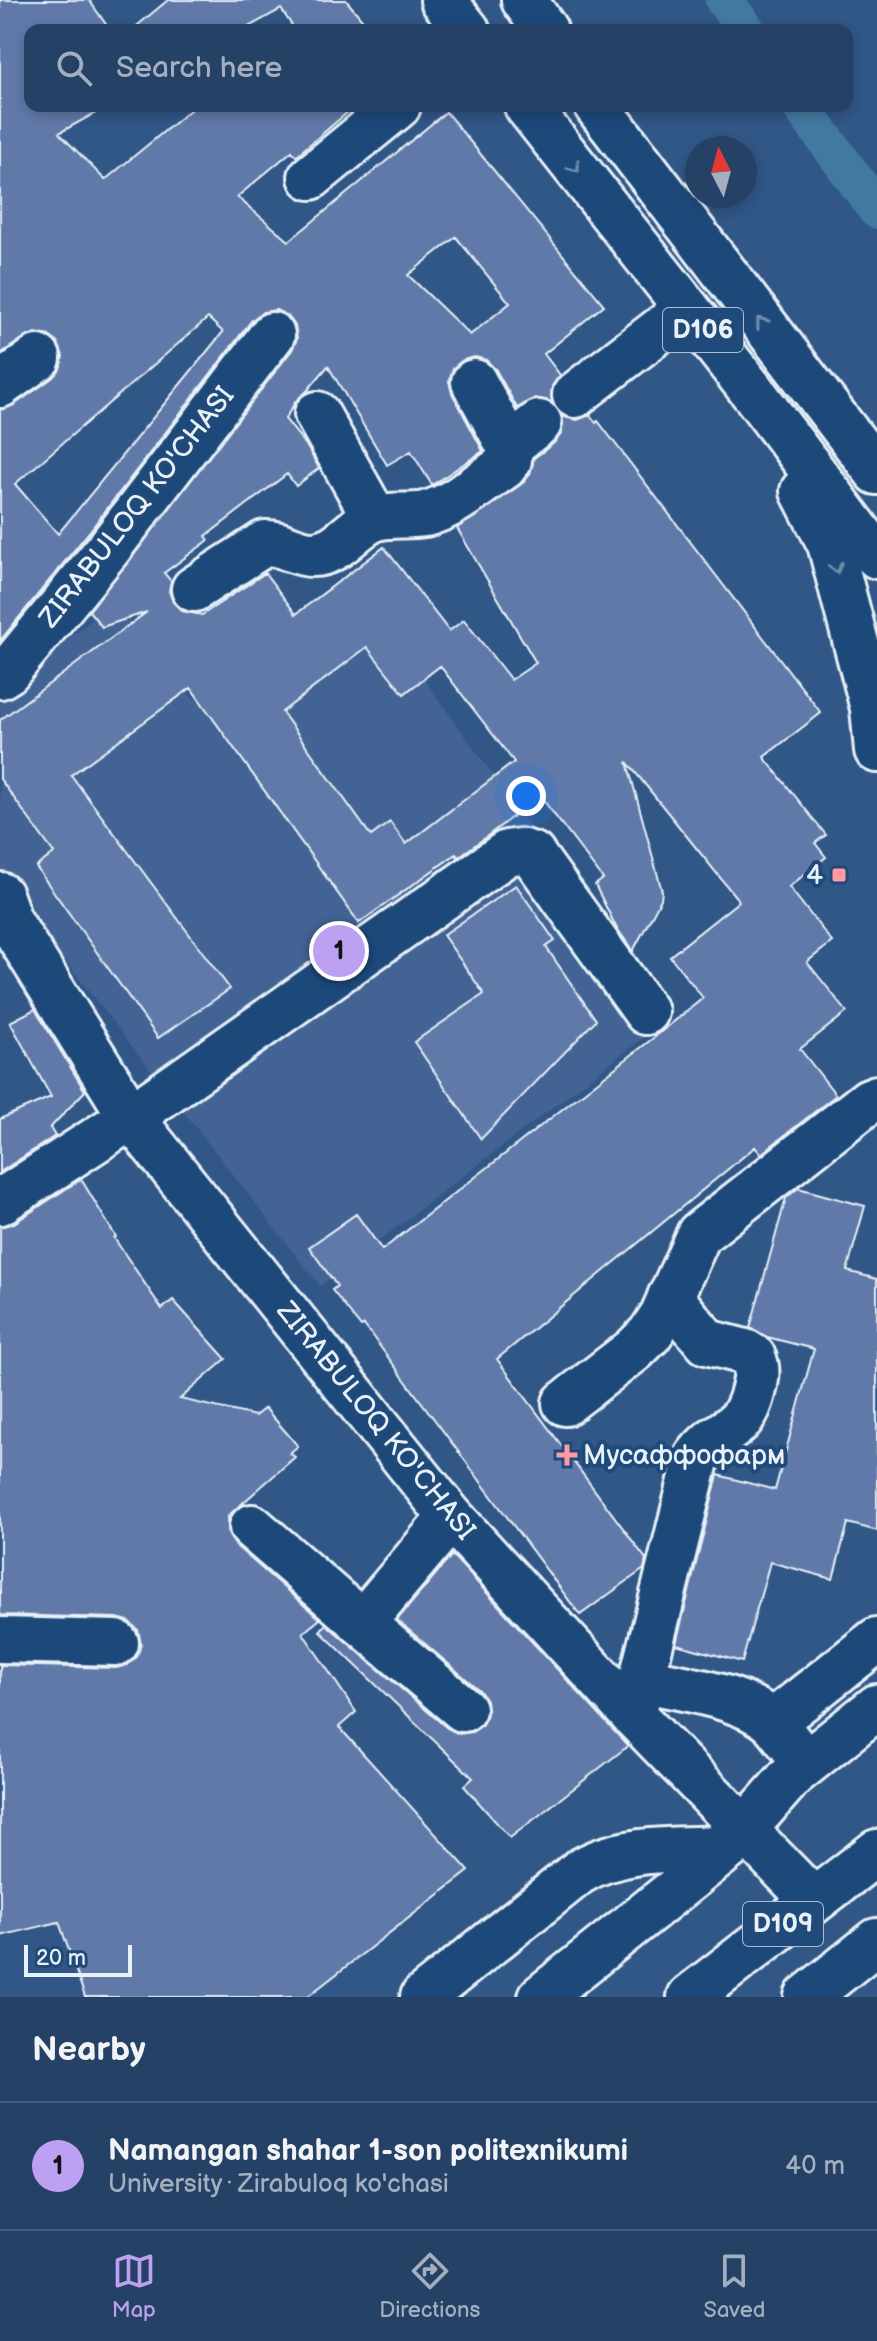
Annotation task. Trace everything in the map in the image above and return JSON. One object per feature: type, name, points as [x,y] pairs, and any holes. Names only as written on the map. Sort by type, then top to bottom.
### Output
[{"type":"street","points":[[443,0],[462,24]]},
{"type":"street","points":[[524,0],[541,24]]},
{"type":"street","points":[[311,177],[391,112]]},
{"type":"street","name":"D106","points":[[532,112],[756,396],[877,556]]},
{"type":"street","name":"D106","points":[[602,112],[877,472]]},
{"type":"street","points":[[575,395],[687,309]]},
{"type":"street","name":"ZIRABULOQ KO'CHASI","points":[[0,676],[8,671],[109,548],[272,335]]},
{"type":"street","points":[[0,385],[38,358]]},
{"type":"street","points":[[794,365],[877,433]]},
{"type":"street","points":[[194,589],[265,543],[275,542],[310,554],[322,552],[335,547],[375,518],[415,515],[442,508],[504,467],[524,434],[474,382]]},
{"type":"street","points":[[756,396],[830,544],[873,708],[877,750]]},
{"type":"street","points":[[317,414],[375,518]]},
{"type":"street","points":[[0,1202],[131,1117],[507,853],[520,851],[533,855],[646,1012]]},
{"type":"street","name":"ZIRABULOQ KO'CHASI","points":[[0,895],[9,920],[131,1117],[451,1517],[637,1697],[736,1839],[813,1900]]},
{"type":"street","points":[[565,1403],[650,1334],[699,1234],[869,1101],[877,1098]]},
{"type":"street","points":[[670,1297],[700,1337],[753,1357],[758,1375],[751,1402],[741,1422],[705,1446],[697,1457],[637,1697],[739,1703],[757,1710],[773,1722],[806,1763]]},
{"type":"street","points":[[362,1623],[451,1517]]},
{"type":"street","points":[[252,1527],[463,1709]]},
{"type":"street","points":[[0,1640],[116,1643]]},
{"type":"street","points":[[773,1722],[877,1640]]},
{"type":"street","points":[[541,1997],[736,1839],[792,1775],[877,1707]]},
{"type":"street","points":[[423,1997],[579,1872],[597,1861],[637,1852],[736,1839]]},
{"type":"street","name":"D109","points":[[690,1997],[877,1852]]},
{"type":"street","name":"D109","points":[[807,1997],[877,1941]]},
{"type":"shaded area","points":[[358,588],[669,1018],[320,1286],[5,884],[0,868],[0,691],[114,603],[193,699]]},
{"type":"building","points":[[0,0],[89,0],[106,24],[24,24],[24,112],[97,112],[59,133],[105,180],[188,112],[348,112],[296,156],[292,151],[237,197],[289,241],[446,112],[604,305],[544,354],[560,375],[552,386],[552,402],[535,398],[517,408],[496,370],[486,360],[475,357],[463,360],[453,368],[449,381],[452,393],[483,451],[432,485],[411,451],[387,465],[328,366],[296,401],[285,419],[306,445],[319,468],[296,486],[287,474],[206,536],[209,540],[164,573],[171,581],[169,591],[173,602],[182,611],[202,615],[265,573],[296,614],[384,547],[449,631],[464,620],[511,680],[536,663],[457,528],[524,482],[530,474],[534,458],[562,433],[562,416],[577,420],[590,415],[596,423],[598,421],[821,713],[764,757],[826,835],[815,843],[826,857],[789,887],[832,942],[807,962],[847,1012],[800,1049],[836,1095],[761,1154],[755,1147],[497,1359],[646,1559],[644,1569],[580,1615],[364,1325],[361,1327],[332,1290],[337,1286],[309,1247],[356,1214],[382,1250],[661,1032],[703,998],[670,956],[739,901],[627,762],[662,891],[661,899],[633,951],[616,927],[595,885],[603,879],[540,796],[478,843],[458,857],[456,854],[359,923],[191,688],[71,775],[230,989],[158,1038],[36,867],[54,853],[0,779],[0,720],[147,612],[102,627],[89,611],[292,350],[297,339],[295,326],[288,316],[276,310],[263,312],[252,320],[89,532],[0,641],[0,410],[14,405],[52,378],[60,369],[63,356],[58,343],[49,336],[36,333],[0,354]],"holes":[[[456,237],[510,303],[470,335],[408,275]],[[208,318],[223,332],[58,534],[15,484]],[[367,647],[404,694],[440,666],[514,762],[406,844],[390,822],[371,836],[282,712]]]},
{"type":"building","points":[[168,0],[346,0],[366,24],[291,24],[281,9],[254,24],[139,24]]},
{"type":"building","points":[[516,885],[555,941],[546,947],[596,1020],[481,1139],[414,1042],[484,994],[443,935]]},
{"type":"building","points":[[35,1009],[85,1091],[50,1128],[55,1136],[0,1172],[0,1119],[51,1097],[10,1022]]},
{"type":"building","points":[[81,1179],[114,1238],[162,1309],[173,1300],[226,1359],[180,1399],[255,1416],[265,1408],[298,1446],[290,1453],[295,1457],[228,1516],[229,1536],[236,1546],[320,1619],[303,1633],[356,1712],[339,1727],[469,1871],[307,1997],[85,1997],[59,1922],[0,1936],[0,1665],[116,1668],[127,1665],[137,1657],[141,1644],[138,1630],[128,1621],[117,1618],[0,1615],[0,1227],[14,1223]]},
{"type":"building","points":[[798,1188],[865,1206],[847,1271],[877,1279],[877,1531],[848,1523],[833,1579],[770,1562],[742,1662],[676,1644],[718,1475],[775,1490],[814,1349],[767,1337],[750,1328],[786,1198]]},
{"type":"building","points":[[452,1555],[628,1746],[510,1838],[464,1786],[473,1778],[320,1631],[326,1624],[447,1728],[459,1734],[472,1732],[481,1726],[487,1714],[486,1700],[479,1690],[397,1620]]},
{"type":"waterway","points":[[724,0],[742,24]]},
{"type":"waterway","points":[[805,112],[877,210]]},
{"type":"place","name":"4","points":[[839,875]]},
{"type":"place","name":"Namangan shahar 1-son politexnikumi","points":[[339,951]]},
{"type":"place","name":"Мусаффофарм","points":[[567,1455]]}]
